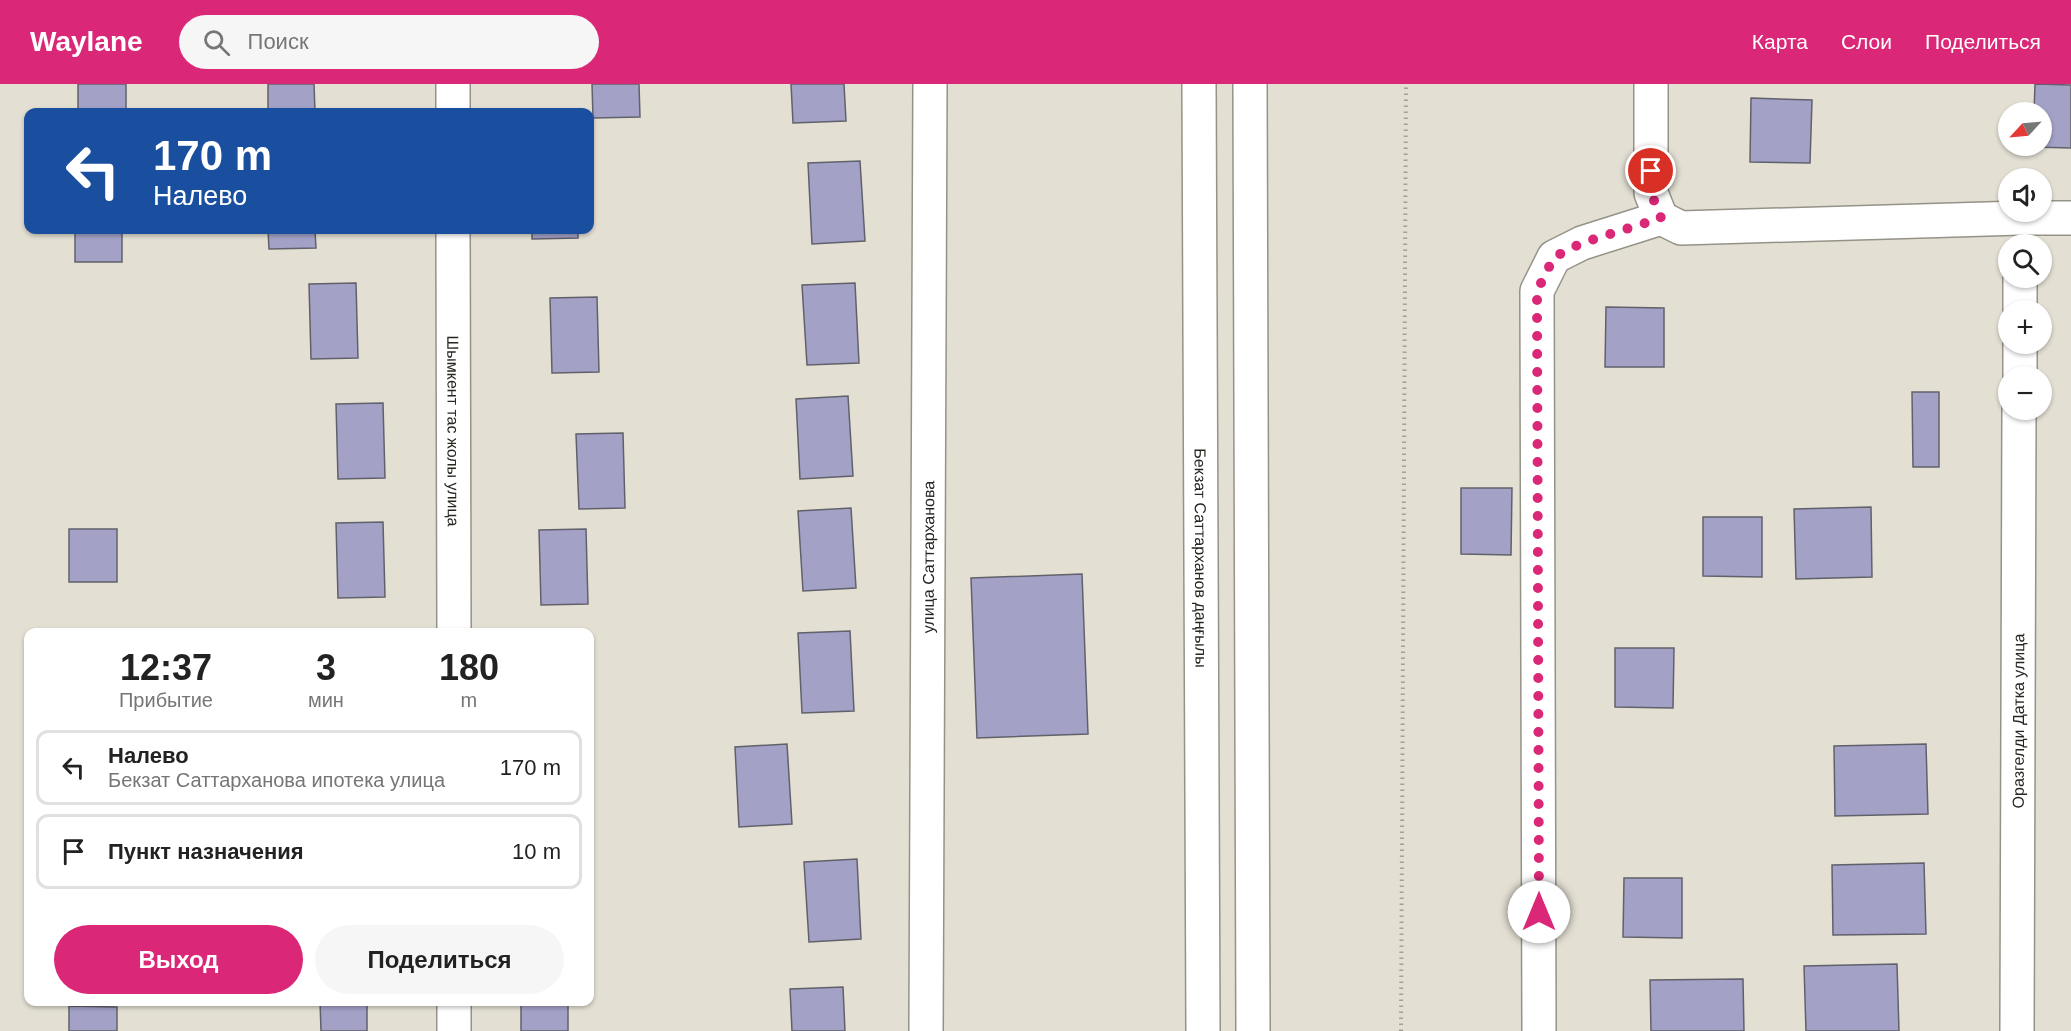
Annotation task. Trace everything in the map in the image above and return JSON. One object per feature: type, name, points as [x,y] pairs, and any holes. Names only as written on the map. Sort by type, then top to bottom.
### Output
[{"type":"street","points":[[453,84],[453,108]]},
{"type":"street","name":"улица Саттарханова","points":[[926,1031],[930,84]]},
{"type":"street","name":"Бекзат Саттарханов даңғылы","points":[[1199,84],[1203,1031]]},
{"type":"street","points":[[1250,84],[1253,1031]]},
{"type":"street","points":[[1651,84],[1651,193],[1661,218],[1681,228],[2020,231],[2071,218]]},
{"type":"street","points":[[1539,1031],[1537,291],[1554,257],[1582,243],[1661,218]]},
{"type":"street","name":"Шымкент тас жолы улица","points":[[453,234],[454,628]]},
{"type":"street","name":"Оразгелди Датка улица","points":[[2017,1031],[2019,420]]},
{"type":"street","points":[[454,1006],[454,1031]]},
{"type":"path","points":[[1401,1031],[1406,84]]},
{"type":"building","points":[[78,84],[126,84],[126,108],[78,108]]},
{"type":"building","points":[[268,84],[314,84],[315,108],[268,108]]},
{"type":"building","points":[[592,84],[639,84],[640,117],[594,118]]},
{"type":"building","points":[[791,84],[844,84],[846,121],[793,123]]},
{"type":"building","points":[[2035,84],[2071,85],[2071,148],[2052,148],[2052,102],[2034,102]]},
{"type":"building","points":[[1751,98],[1812,100],[1810,163],[1750,162]]},
{"type":"building","points":[[860,161],[865,241],[812,244],[808,163]]},
{"type":"building","points":[[75,234],[122,234],[122,262],[75,262]]},
{"type":"building","points":[[268,234],[315,234],[316,248],[269,249]]},
{"type":"building","points":[[532,234],[578,234],[578,238],[532,239]]},
{"type":"building","points":[[356,283],[358,358],[311,359],[309,284]]},
{"type":"building","points":[[855,283],[859,363],[807,365],[802,285]]},
{"type":"building","points":[[597,297],[599,372],[552,373],[550,298]]},
{"type":"building","points":[[1606,307],[1664,308],[1664,367],[1605,367]]},
{"type":"building","points":[[1912,392],[1939,392],[1939,467],[1913,467]]},
{"type":"building","points":[[848,396],[853,476],[800,479],[796,399]]},
{"type":"building","points":[[383,403],[385,478],[338,479],[336,404]]},
{"type":"building","points":[[623,433],[625,508],[579,509],[576,434]]},
{"type":"building","points":[[1461,488],[1512,488],[1511,555],[1461,554]]},
{"type":"building","points":[[1871,507],[1872,577],[1796,579],[1794,509]]},
{"type":"building","points":[[851,508],[856,588],[803,591],[798,511]]},
{"type":"building","points":[[1703,517],[1762,517],[1762,577],[1703,576]]},
{"type":"building","points":[[383,522],[385,597],[338,598],[336,523]]},
{"type":"building","points":[[69,529],[117,529],[117,582],[69,582]]},
{"type":"building","points":[[586,529],[588,604],[541,605],[539,530]]},
{"type":"building","points":[[1082,574],[1088,734],[977,738],[971,578]]},
{"type":"building","points":[[850,631],[854,711],[802,713],[798,633]]},
{"type":"building","points":[[1615,648],[1674,648],[1673,708],[1615,707]]},
{"type":"building","points":[[787,744],[792,824],[739,827],[735,747]]},
{"type":"building","points":[[1926,744],[1928,814],[1835,816],[1834,746]]},
{"type":"building","points":[[857,859],[861,939],[809,942],[804,862]]},
{"type":"building","points":[[1924,863],[1926,934],[1833,935],[1832,865]]},
{"type":"building","points":[[1624,878],[1682,878],[1682,938],[1623,937]]},
{"type":"building","points":[[1897,964],[1899,1031],[1806,1031],[1804,966]]},
{"type":"building","points":[[1743,979],[1744,1031],[1651,1031],[1650,980]]},
{"type":"building","points":[[843,987],[845,1031],[792,1031],[790,989]]},
{"type":"building","points":[[69,1006],[117,1007],[117,1031],[69,1031]]},
{"type":"building","points":[[320,1006],[367,1006],[367,1031],[321,1031]]},
{"type":"building","points":[[521,1006],[568,1006],[568,1031],[521,1031]]},
{"type":"route","points":[[1539,912],[1537,291],[1554,257],[1582,243],[1661,218],[1651,193],[1651,171]]}]
